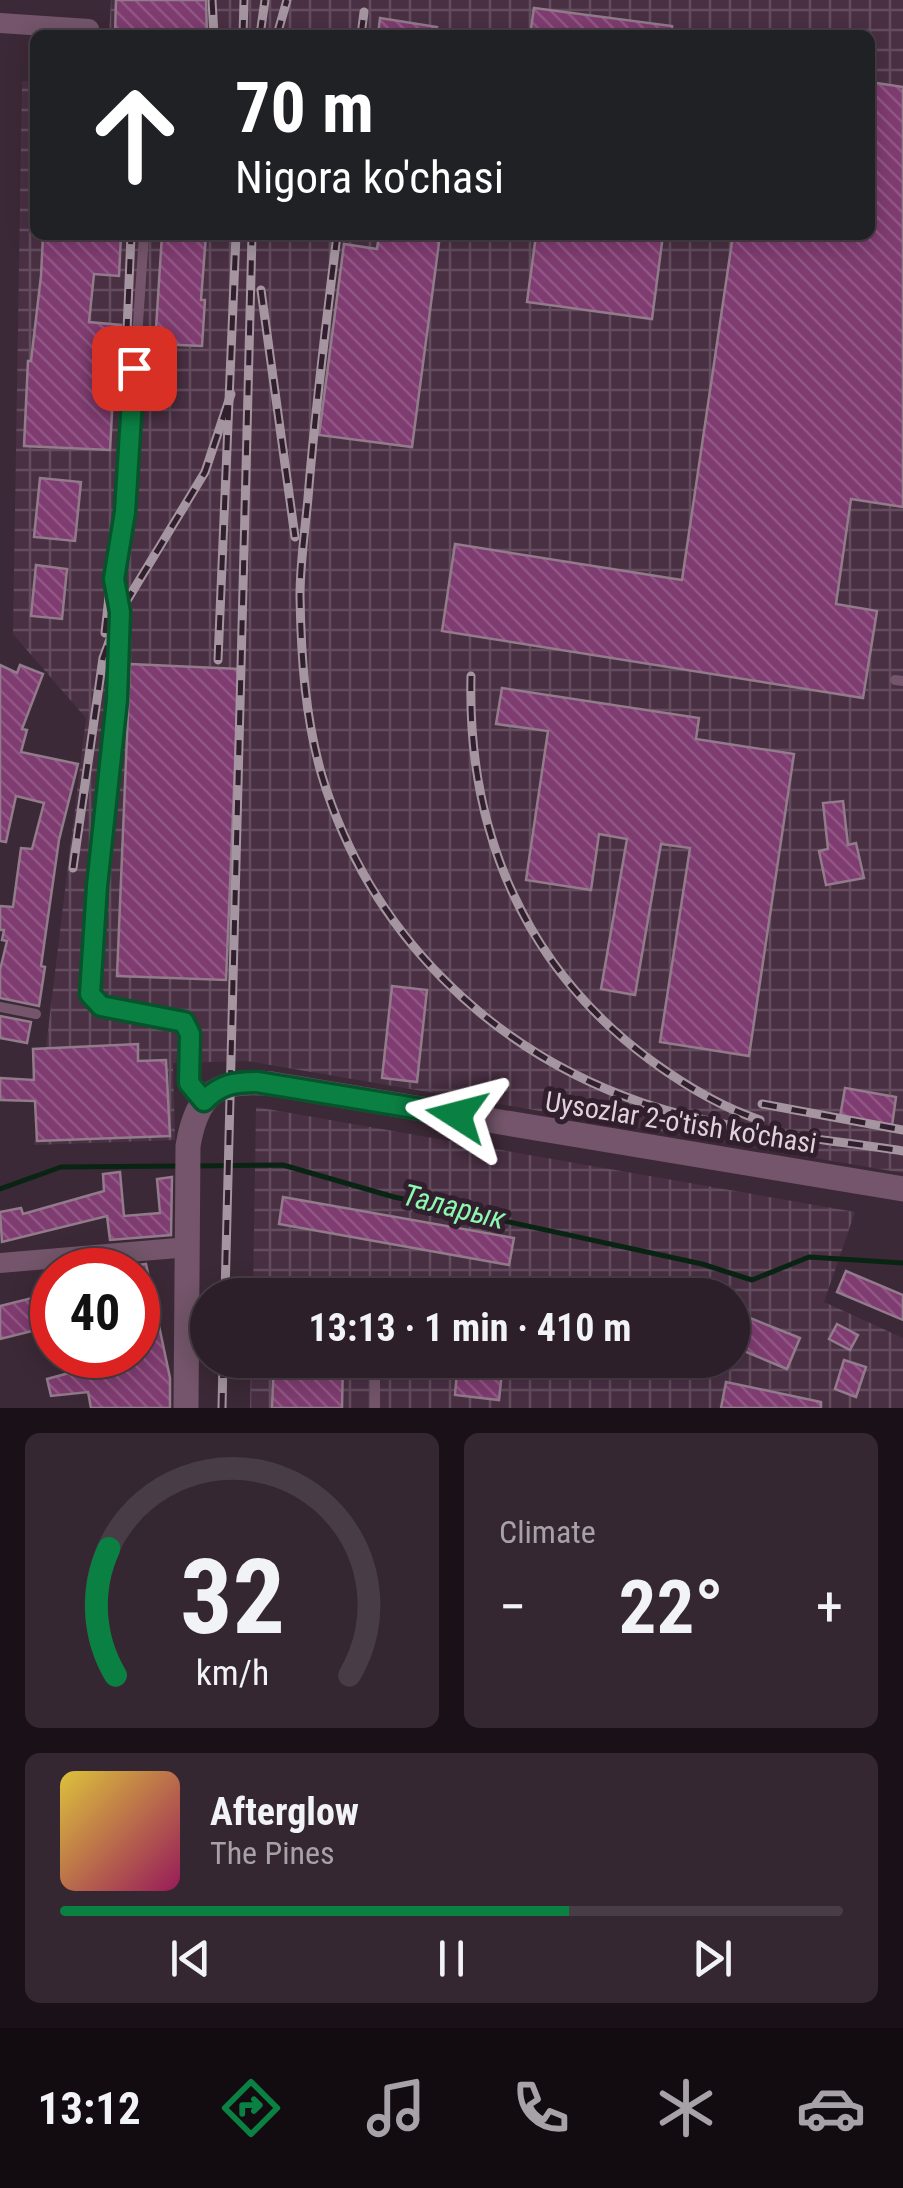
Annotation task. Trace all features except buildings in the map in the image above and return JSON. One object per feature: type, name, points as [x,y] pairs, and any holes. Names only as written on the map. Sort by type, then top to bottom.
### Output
[{"type":"street","points":[[0,24],[89,29]]},
{"type":"street","name":"Uysozlar 2-o'tish ko'chasi","points":[[204,1101],[231,1083],[272,1084],[903,1189]]},
{"type":"street","points":[[186,1408],[188,1146],[195,1116],[204,1101]]},
{"type":"street","points":[[0,1262],[189,1247]]},
{"type":"lane","points":[[144,240],[125,512],[114,579],[120,612],[117,700],[90,994],[101,1006],[184,1022],[190,1034],[189,1083],[204,1101]]},
{"type":"lane","points":[[0,1007],[36,1014]]},
{"type":"lane","points":[[375,1378],[375,1408]]},
{"type":"shaded area","points":[[111,0],[903,0],[903,1173],[247,1061],[173,1063],[175,1140],[34,1145],[86,718],[13,634],[22,81],[30,81],[30,240],[875,240],[875,30],[109,30]]},
{"type":"shaded area","points":[[256,1107],[855,1212],[824,1302],[903,1338],[903,1408],[250,1408],[251,1378],[750,1378],[750,1278],[253,1278]]},
{"type":"waterway","name":"Таларык","points":[[194,1166],[283,1165],[394,1197],[702,1264],[752,1280],[809,1257],[903,1263]]},
{"type":"waterway","name":"Таларык","points":[[0,1189],[61,1167],[178,1166]]},
{"type":"railway","points":[[212,0],[214,30]]},
{"type":"railway","points":[[243,30],[244,0]]},
{"type":"railway","points":[[261,30],[265,0]]},
{"type":"railway","points":[[278,30],[287,0]]},
{"type":"railway","points":[[362,30],[364,12]]},
{"type":"railway","points":[[105,633],[120,497],[131,240]]},
{"type":"railway","points":[[218,660],[236,240]]},
{"type":"railway","points":[[225,1278],[252,240]]},
{"type":"railway","points":[[336,240],[302,559],[301,641],[308,709],[322,776],[343,833],[370,886],[404,934],[443,978],[487,1018],[535,1052],[587,1080],[674,1113],[772,1133],[903,1151]]},
{"type":"railway","points":[[261,290],[295,537]]},
{"type":"railway","points":[[73,868],[103,658],[120,612],[205,472],[231,394]]},
{"type":"railway","points":[[471,676],[472,734],[493,842],[513,893],[538,940],[570,984],[608,1025],[653,1062],[704,1095],[760,1120]]},
{"type":"railway","points":[[762,1104],[903,1130]]},
{"type":"railway","points":[[222,1408],[223,1378]]},
{"type":"route","points":[[134,368],[125,512],[114,579],[120,612],[117,700],[90,994],[101,1006],[184,1022],[190,1034],[189,1083],[204,1101],[222,1086],[257,1082],[457,1115]]}]
